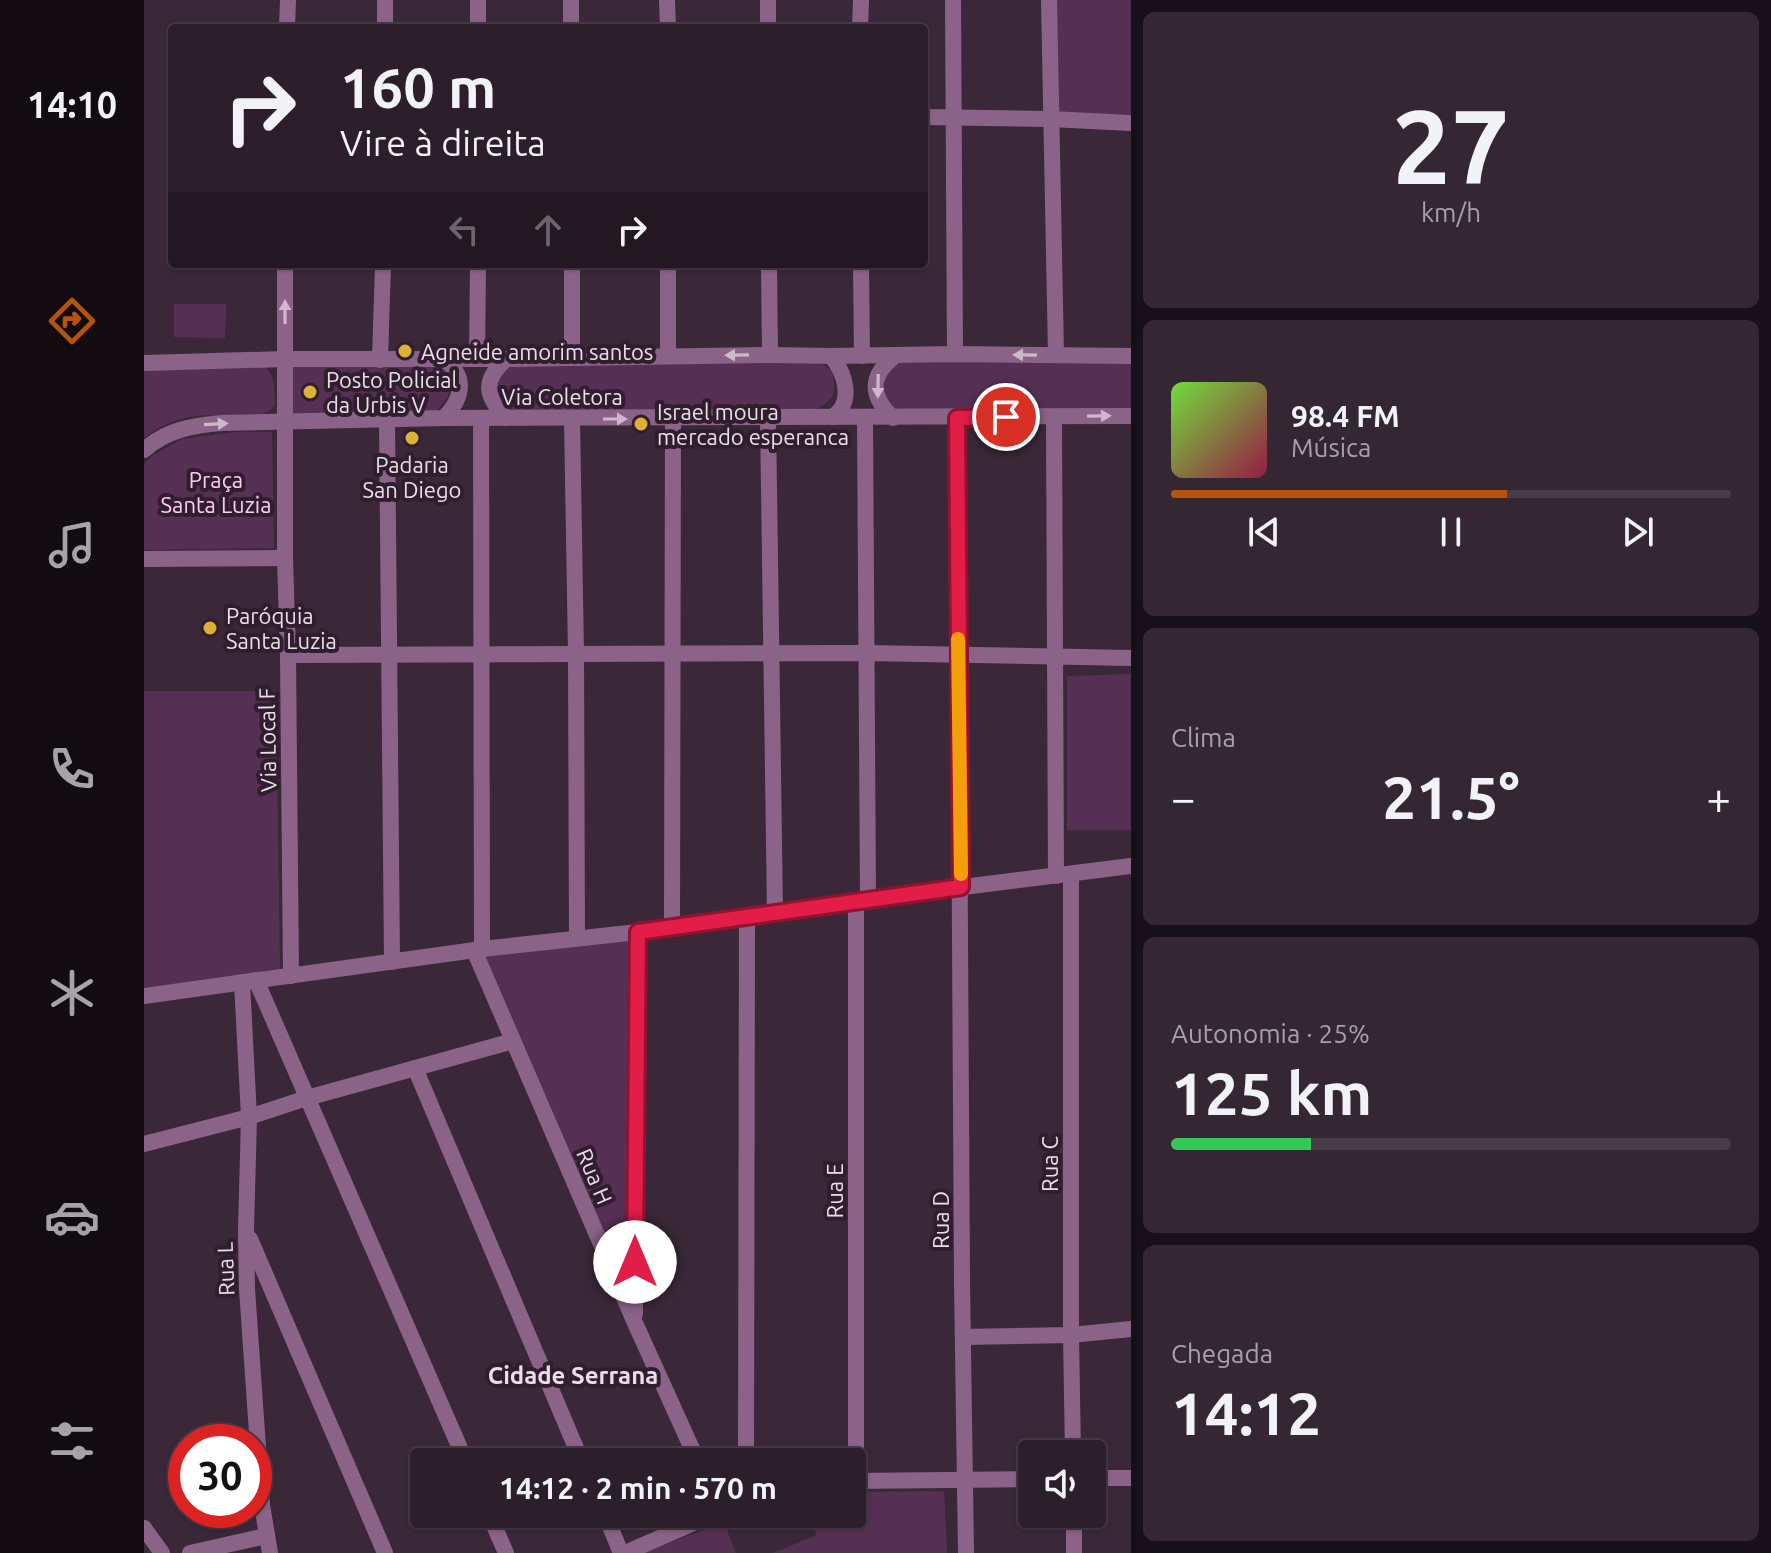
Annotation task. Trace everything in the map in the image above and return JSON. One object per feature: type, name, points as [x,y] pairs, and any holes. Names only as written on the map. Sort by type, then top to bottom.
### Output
[{"type":"street","points":[[287,24],[288,0]]},
{"type":"street","points":[[385,0],[385,24]]},
{"type":"street","points":[[478,0],[478,24]]},
{"type":"street","points":[[571,0],[571,24]]},
{"type":"street","points":[[667,0],[668,24]]},
{"type":"street","points":[[768,0],[768,24]]},
{"type":"street","points":[[860,24],[861,0]]},
{"type":"street","points":[[953,0],[955,354]]},
{"type":"street","points":[[1049,0],[1056,355]]},
{"type":"street","points":[[928,117],[1131,123]]},
{"type":"street","name":"Via Local F","points":[[285,268],[285,558],[291,976]]},
{"type":"street","points":[[380,360],[383,268]]},
{"type":"street","points":[[477,359],[478,268]]},
{"type":"street","points":[[572,268],[572,358]]},
{"type":"street","points":[[668,268],[668,356]]},
{"type":"street","points":[[769,268],[770,355]]},
{"type":"street","points":[[861,268],[862,356]]},
{"type":"street","name":"Via Coletora","points":[[144,363],[770,355],[1131,356]]},
{"type":"street","points":[[831,356],[840,367],[845,394],[843,406],[833,417]]},
{"type":"street","points":[[893,418],[882,408],[876,387],[882,366],[895,356]]},
{"type":"street","points":[[506,359],[489,383],[494,406],[506,418]]},
{"type":"street","points":[[444,418],[459,398],[460,388],[455,368],[445,360]]},
{"type":"street","name":"Via Coletora","points":[[144,450],[173,432],[195,425],[444,418],[1131,416]]},
{"type":"street","name":"Rua C","points":[[1054,417],[1054,657],[1064,875],[1073,1440]]},
{"type":"street","points":[[478,950],[481,418]]},
{"type":"street","points":[[672,927],[673,418]]},
{"type":"street","points":[[768,418],[775,913]]},
{"type":"street","name":"Rua E","points":[[854,1448],[866,653],[865,418]]},
{"type":"street","name":"Rua D","points":[[957,418],[966,1553]]},
{"type":"street","points":[[572,419],[577,938]]},
{"type":"street","points":[[387,420],[392,962]]},
{"type":"street","points":[[144,559],[285,558]]},
{"type":"street","points":[[288,655],[866,653],[1131,658]]},
{"type":"street","points":[[144,996],[1131,866]]},
{"type":"street","points":[[746,1448],[747,917]]},
{"type":"street","points":[[635,1323],[638,932]]},
{"type":"street","name":"Rua H","points":[[478,950],[513,1041],[692,1448]]},
{"type":"street","points":[[249,981],[307,1098],[460,1448]]},
{"type":"street","name":"Rua L","points":[[249,981],[246,1230],[262,1505],[270,1553]]},
{"type":"street","points":[[144,1144],[513,1041]]},
{"type":"street","points":[[415,1068],[576,1448]]},
{"type":"street","points":[[246,1230],[385,1553]]},
{"type":"street","points":[[963,1337],[1071,1335],[1131,1329]]},
{"type":"street","points":[[1106,1478],[1131,1478]]},
{"type":"street","points":[[866,1481],[1018,1479]]},
{"type":"street","points":[[144,1528],[162,1553]]},
{"type":"street","points":[[495,1528],[506,1553]]},
{"type":"street","points":[[611,1528],[623,1553],[681,1528]]},
{"type":"street","points":[[1074,1528],[1074,1553]]},
{"type":"street","points":[[190,1553],[266,1536]]},
{"type":"green space","points":[[1053,0],[1131,0],[1131,114],[1054,114]]},
{"type":"green space","points":[[174,304],[226,304],[225,338],[174,337]]},
{"type":"green space","points":[[1131,360],[1131,410],[896,411],[883,394],[886,369],[895,362]]},
{"type":"green space","points":[[513,364],[822,364],[832,371],[833,395],[814,410],[512,413],[502,409],[494,387],[502,369]]},
{"type":"green space","points":[[265,367],[271,375],[274,389],[275,405],[268,411],[250,417],[189,417],[169,423],[144,438],[144,368]]},
{"type":"green space","points":[[293,367],[440,367],[451,383],[446,399],[437,410],[303,416],[289,407]]},
{"type":"green space","name":"Praça Santa Luzia","points":[[234,432],[272,432],[274,548],[144,550],[144,464],[153,455],[182,439]]},
{"type":"green space","points":[[1131,674],[1131,830],[1067,830],[1067,676]]},
{"type":"green space","points":[[144,691],[276,691],[280,970],[144,988]]},
{"type":"green space","points":[[628,936],[631,1301],[479,953]]},
{"type":"green space","points":[[944,1491],[947,1553],[773,1553],[817,1535],[813,1528],[866,1528],[866,1492]]},
{"type":"green space","points":[[710,1528],[726,1528],[736,1553],[639,1553]]},
{"type":"slow traffic","points":[[958,639],[961,874]]},
{"type":"place","name":"Agneide amorim santos","points":[[405,351]]},
{"type":"place","name":"Posto Policial da Urbis V","points":[[310,392]]},
{"type":"place","name":"Israel moura mercado esperanca","points":[[641,424]]},
{"type":"place","name":"Padaria San Diego","points":[[412,438]]},
{"type":"place","name":"Paróquia Santa Luzia","points":[[210,628]]},
{"type":"district","name":"Cidade Serrana","points":[[573,1375]]},
{"type":"route","points":[[635,1262],[638,932],[961,887],[957,418],[1006,417]]}]
